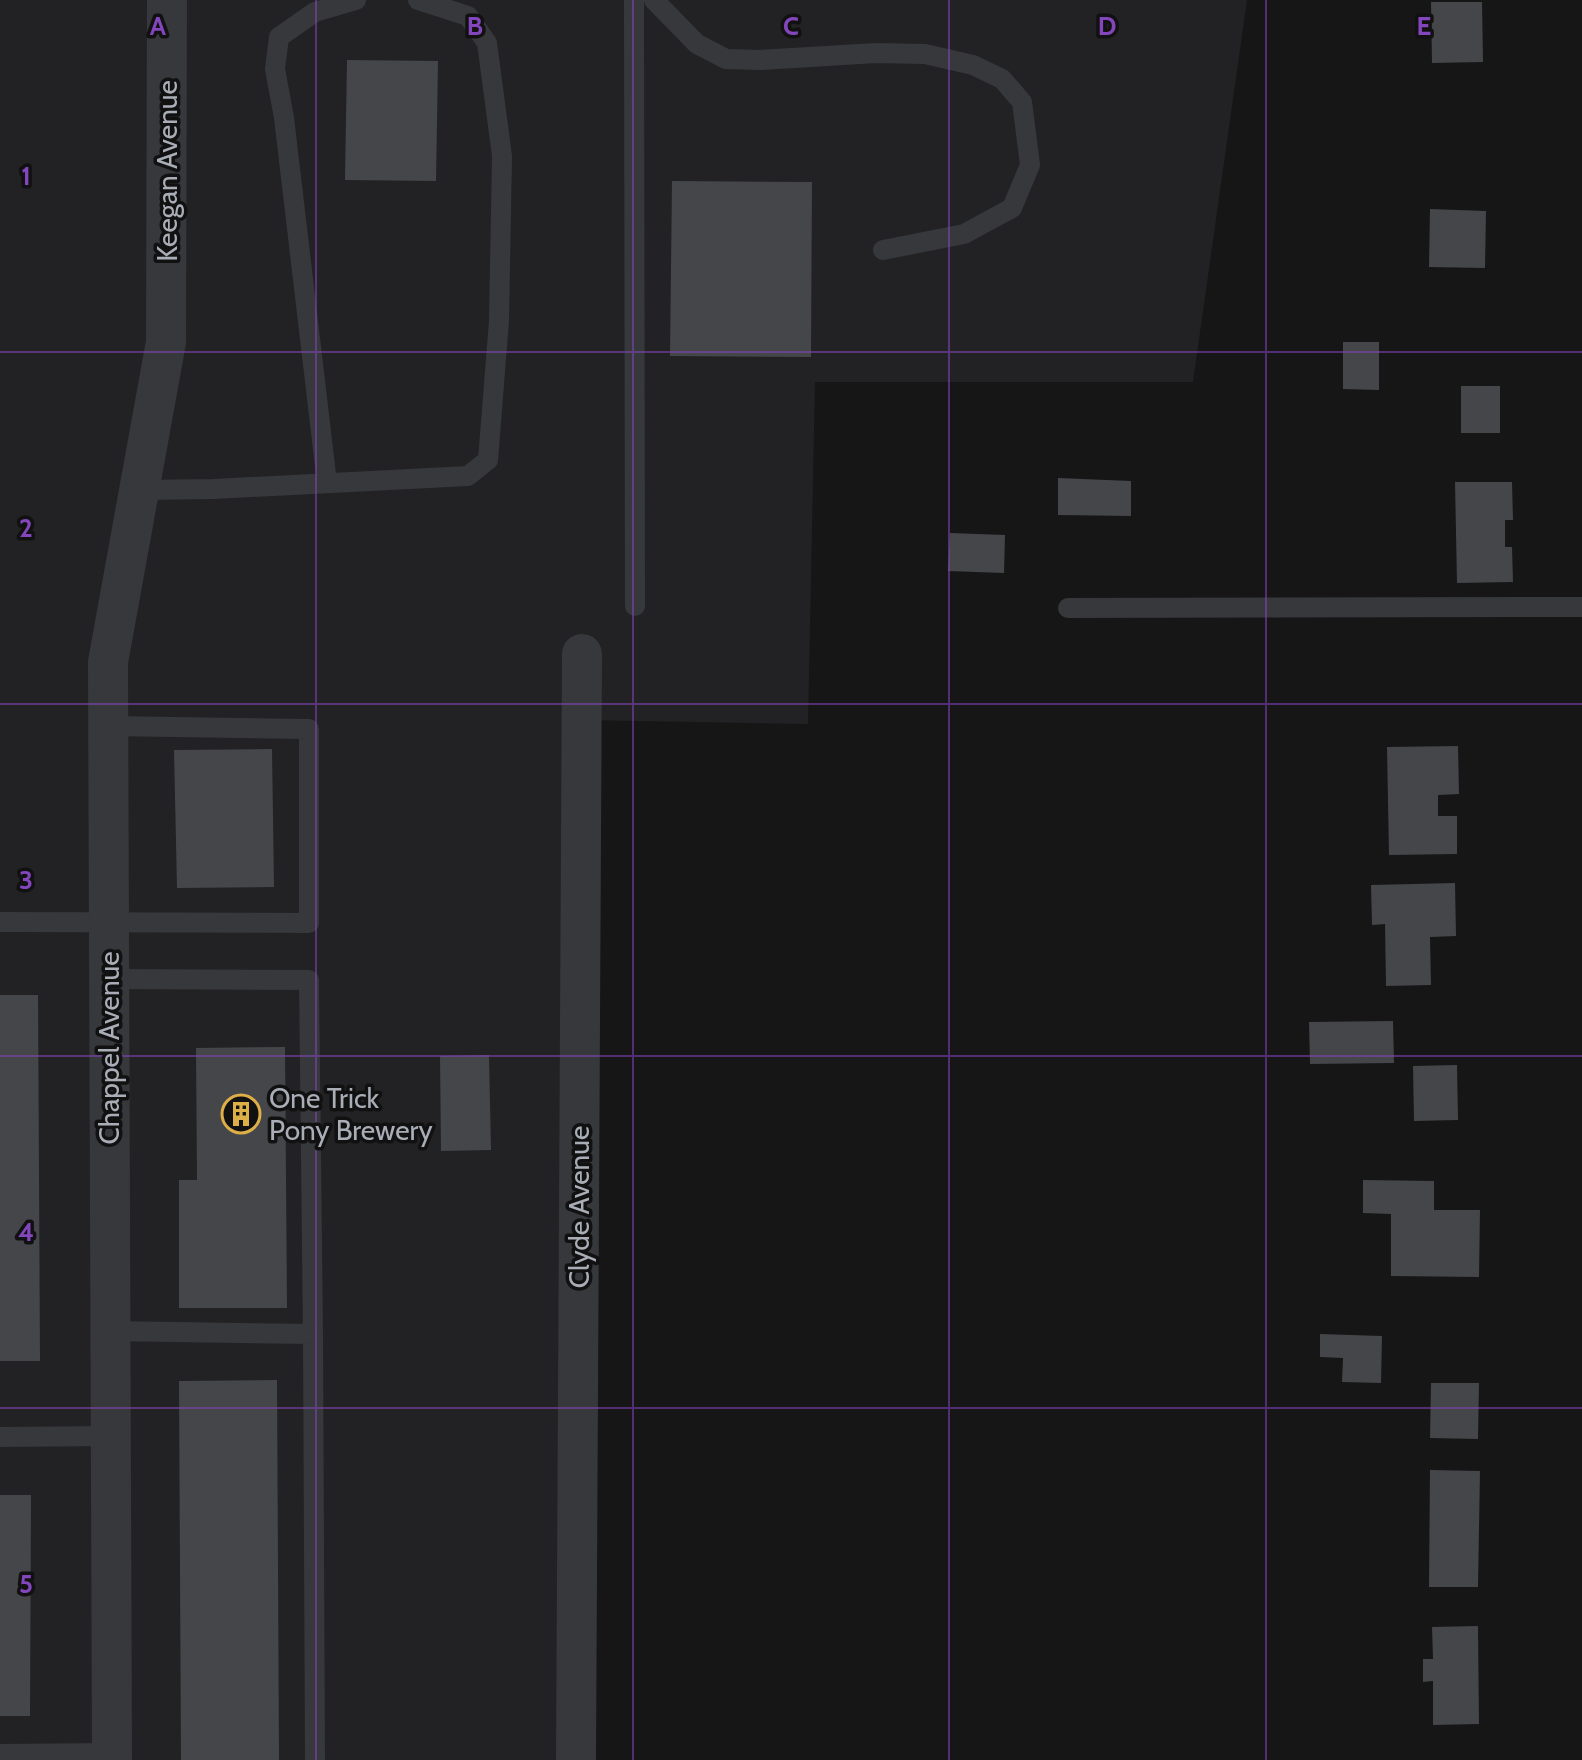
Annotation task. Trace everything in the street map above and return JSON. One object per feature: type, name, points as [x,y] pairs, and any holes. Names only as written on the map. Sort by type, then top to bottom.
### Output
[{"type":"street","name":"Keegan Avenue","points":[[166,342],[167,0]]},
{"type":"street","name":"Chappel Avenue","points":[[112,1756],[108,662],[166,342]]},
{"type":"street","name":"Clyde Avenue","points":[[576,1760],[582,654]]},
{"type":"lane","points":[[327,483],[284,118],[275,69],[279,37],[315,12],[356,0]]},
{"type":"lane","points":[[139,490],[468,476],[488,460],[499,321],[502,156],[487,43],[468,16],[418,0]]},
{"type":"lane","points":[[634,0],[635,606]]},
{"type":"lane","points":[[654,0],[697,44],[726,59],[925,54],[973,65],[1002,79],[1022,102],[1030,165],[1012,208],[964,234],[883,250]]},
{"type":"lane","points":[[1068,608],[1582,607]]},
{"type":"lane","points":[[0,922],[309,923],[309,729],[108,726]]},
{"type":"lane","points":[[109,979],[309,980],[315,1760]]},
{"type":"lane","points":[[110,1331],[313,1334]]},
{"type":"lane","points":[[0,1437],[111,1436]]},
{"type":"lane","points":[[0,1754],[112,1756]]},
{"type":"shaded area","points":[[0,0],[1247,0],[1193,382],[815,382],[808,724],[582,720],[576,1760],[0,1760]]},
{"type":"building","points":[[1431,2],[1482,2],[1483,62],[1432,63]]},
{"type":"building","points":[[347,60],[438,61],[436,181],[345,180]]},
{"type":"building","points":[[672,181],[812,182],[811,357],[670,356]]},
{"type":"building","points":[[1430,209],[1486,211],[1485,268],[1429,267]]},
{"type":"building","points":[[1343,342],[1379,342],[1379,390],[1343,389]]},
{"type":"building","points":[[1461,386],[1500,386],[1500,433],[1461,433]]},
{"type":"building","points":[[1058,478],[1131,481],[1131,516],[1058,515]]},
{"type":"building","points":[[1455,482],[1512,482],[1513,520],[1505,520],[1505,547],[1512,547],[1513,582],[1457,583]]},
{"type":"building","points":[[950,533],[1005,535],[1004,573],[948,571]]},
{"type":"building","points":[[1458,746],[1459,794],[1438,795],[1438,816],[1457,816],[1457,854],[1389,855],[1387,747]]},
{"type":"building","points":[[272,749],[274,887],[177,888],[174,750]]},
{"type":"building","points":[[1455,883],[1456,936],[1430,937],[1431,985],[1386,986],[1385,924],[1372,925],[1371,885]]},
{"type":"building","points":[[0,995],[38,995],[40,1361],[0,1361]]},
{"type":"building","points":[[1393,1021],[1394,1063],[1310,1064],[1309,1022]]},
{"type":"building","name":"One Trick Pony Brewery","points":[[285,1047],[287,1308],[179,1308],[179,1180],[197,1180],[196,1048]]},
{"type":"building","points":[[489,1055],[491,1150],[441,1151],[440,1056]]},
{"type":"building","points":[[1457,1065],[1458,1120],[1414,1121],[1413,1066]]},
{"type":"building","points":[[1363,1180],[1434,1181],[1434,1210],[1480,1210],[1479,1277],[1391,1276],[1391,1214],[1363,1213]]},
{"type":"building","points":[[1320,1334],[1382,1336],[1381,1383],[1342,1382],[1343,1358],[1320,1357]]},
{"type":"building","points":[[277,1380],[279,1760],[181,1760],[179,1381]]},
{"type":"building","points":[[1431,1383],[1479,1383],[1478,1439],[1430,1438]]},
{"type":"building","points":[[1430,1470],[1480,1471],[1478,1587],[1429,1587]]},
{"type":"building","points":[[0,1495],[31,1495],[30,1716],[0,1716]]},
{"type":"building","points":[[1478,1626],[1479,1724],[1433,1725],[1433,1681],[1423,1682],[1423,1659],[1433,1659],[1432,1627]]},
{"type":"place","name":"One Trick Pony Brewery","points":[[241,1114]]}]
